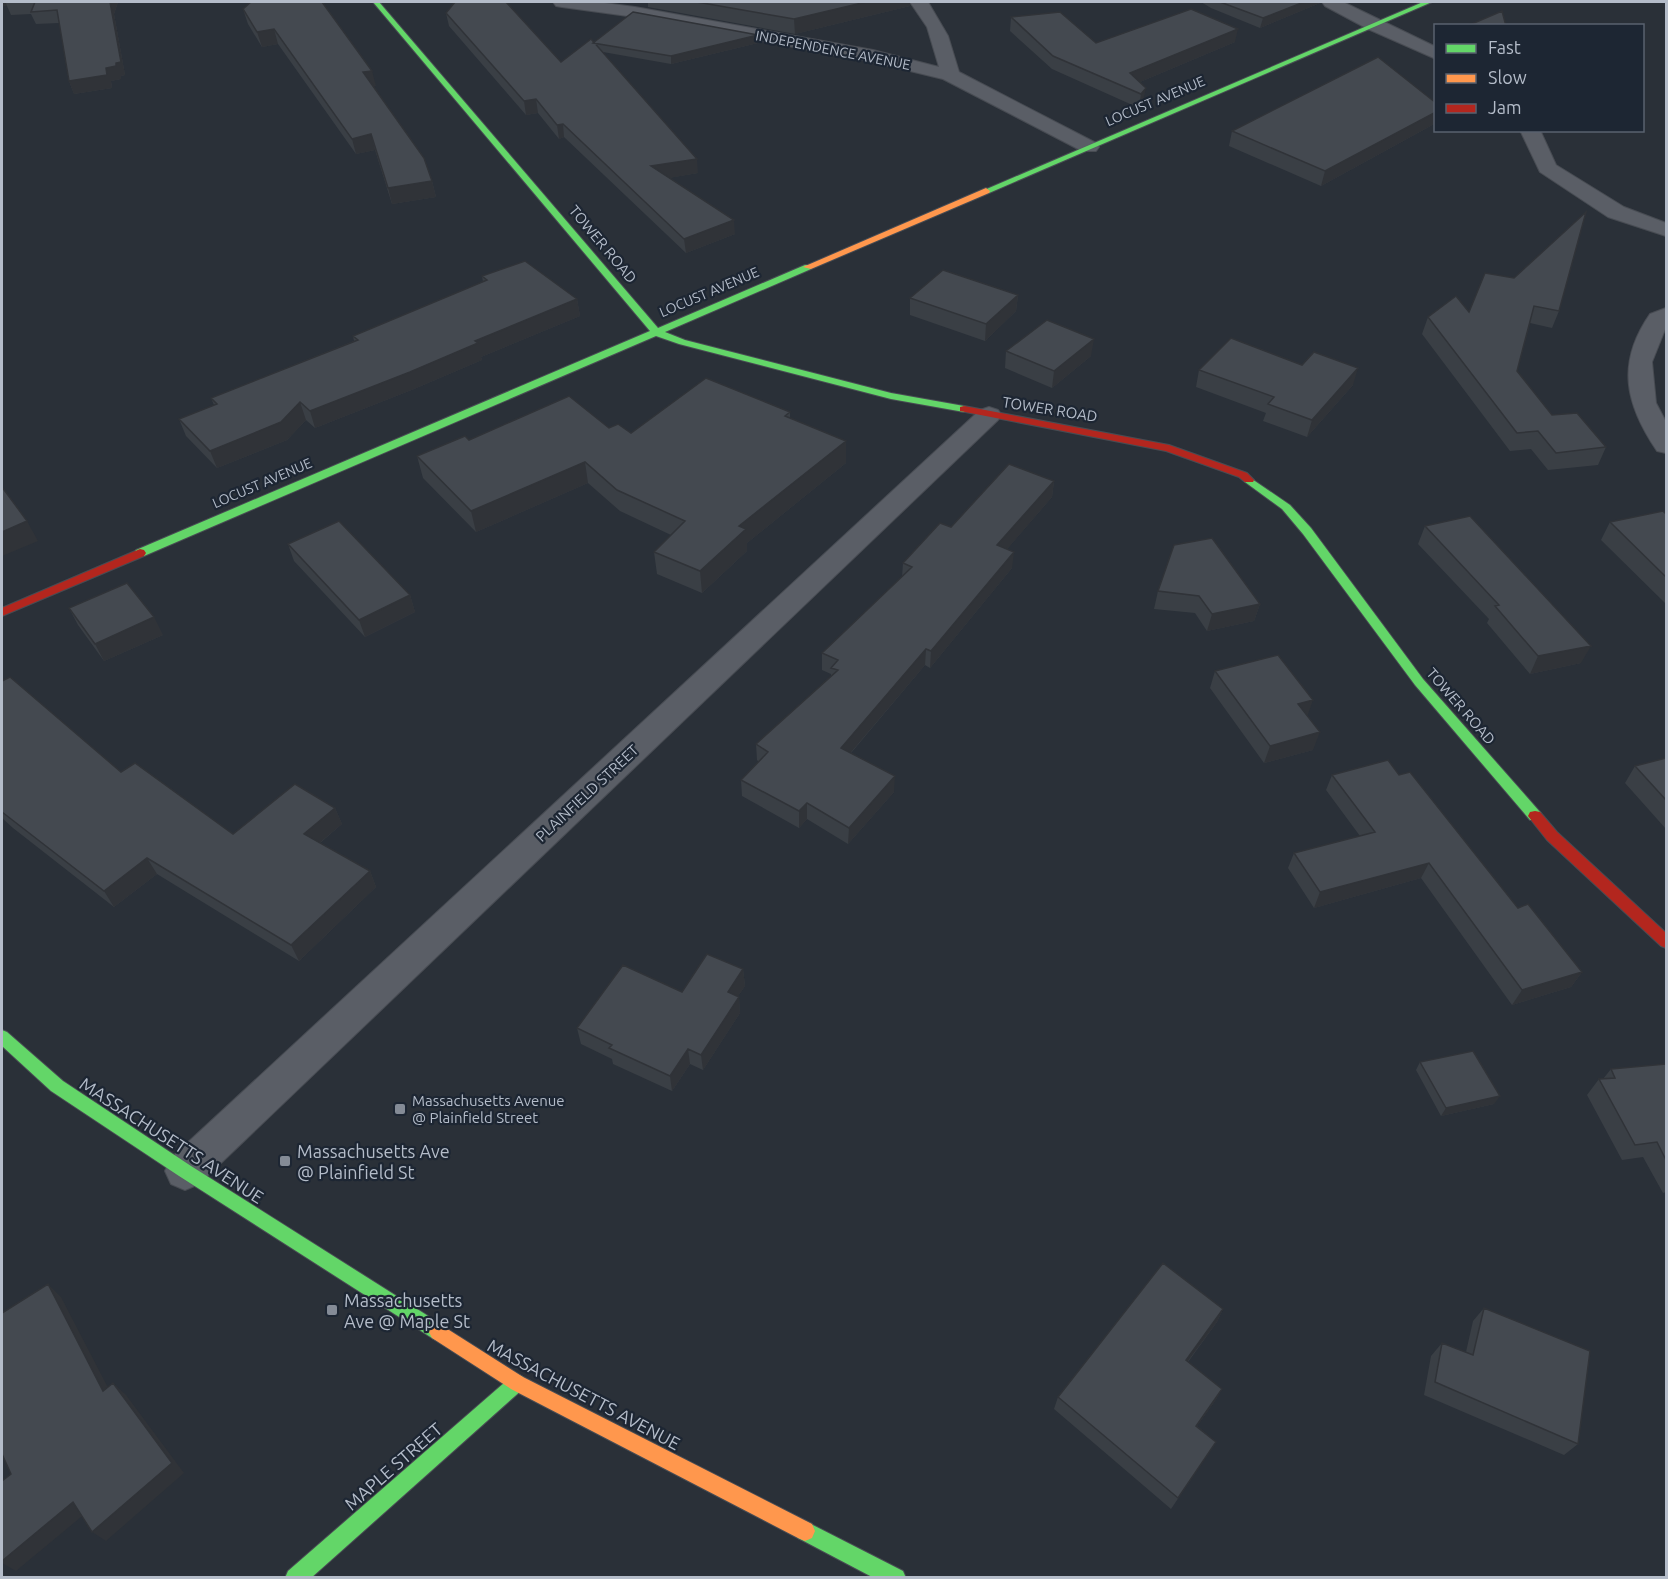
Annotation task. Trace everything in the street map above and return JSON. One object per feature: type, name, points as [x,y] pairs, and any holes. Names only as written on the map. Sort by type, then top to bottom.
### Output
[{"type":"street","name":"TOWER ROAD","points":[[376,2],[656,332],[682,342],[891,396],[1169,448],[1243,475],[1268,492],[1286,507],[1307,531],[1419,682],[1552,836],[1666,942]]},
{"type":"street","name":"INDEPENDENCE AVENUE","points":[[562,2],[635,12],[873,56],[950,75],[1089,147]]},
{"type":"street","points":[[919,2],[931,15],[942,38],[950,75]]},
{"type":"street","points":[[1331,2],[1434,53]]},
{"type":"street","name":"LOCUST AVENUE","points":[[2,612],[1428,2]]},
{"type":"street","points":[[1531,132],[1547,168],[1616,212],[1666,230]]},
{"type":"street","points":[[1666,315],[1658,319],[1640,362],[1643,403],[1666,445]]},
{"type":"street","name":"PLAINFIELD STREET","points":[[184,1171],[989,415]]},
{"type":"street","name":"MASSACHUSETTS AVENUE","points":[[2,1037],[57,1086],[184,1171],[517,1383],[896,1578]]},
{"type":"street","name":"MAPLE STREET","points":[[295,1578],[517,1383]]},
{"type":"building","points":[[35,2],[110,2],[121,62],[116,63],[116,66],[106,68],[107,75],[69,81],[57,10],[31,12]]},
{"type":"building","points":[[251,2],[322,2],[372,71],[363,72],[424,158],[432,181],[388,188],[371,134],[352,139],[274,29],[257,32],[243,9]]},
{"type":"building","points":[[455,2],[506,2],[561,62],[591,39],[697,159],[651,166],[734,220],[684,239],[563,124],[557,125],[536,99],[524,101],[446,13]]},
{"type":"building","points":[[697,2],[866,2],[794,19]]},
{"type":"building","points":[[1220,2],[1304,2],[1263,18]]},
{"type":"building","points":[[1191,9],[1238,29],[1130,73],[1146,88],[1141,94],[1053,56],[1011,17],[1060,12],[1096,43]]},
{"type":"building","points":[[1502,11],[1505,24],[1472,24]]},
{"type":"building","points":[[633,12],[758,35],[671,56],[593,43]]},
{"type":"building","points":[[1378,57],[1434,101],[1434,113],[1325,171],[1232,131]]},
{"type":"building","points":[[1586,212],[1559,311],[1534,306],[1517,371],[1552,415],[1577,413],[1606,447],[1556,453],[1538,431],[1517,433],[1428,317],[1456,296],[1469,312],[1485,273],[1514,278]]},
{"type":"building","points":[[525,261],[577,299],[475,341],[478,343],[410,372],[310,411],[300,402],[281,422],[210,451],[179,419],[217,404],[211,398],[358,340],[353,336],[487,280],[482,276]]},
{"type":"building","points":[[943,270],[1018,295],[986,324],[910,298]]},
{"type":"building","points":[[1047,320],[1094,339],[1054,371],[1006,351]]},
{"type":"building","points":[[1231,338],[1302,365],[1314,352],[1358,368],[1312,420],[1268,404],[1274,397],[1199,370]]},
{"type":"building","points":[[706,378],[790,412],[785,416],[846,441],[739,526],[746,529],[700,571],[654,552],[685,521],[617,490],[585,462],[471,511],[417,456],[465,436],[469,440],[569,396],[609,428],[618,424],[631,433]]},
{"type":"building","points":[[1009,464],[1054,481],[997,545],[1014,552],[931,651],[926,649],[841,748],[895,776],[849,828],[807,803],[799,811],[741,780],[768,752],[756,744],[838,670],[831,668],[838,660],[822,653],[912,567],[903,563],[940,523],[951,527]]},
{"type":"building","points":[[2,487],[27,521],[2,532]]},
{"type":"building","points":[[1663,511],[1666,514],[1666,577],[1610,522]]},
{"type":"building","points":[[1470,516],[1591,646],[1538,656],[1495,606],[1499,605],[1425,526]]},
{"type":"building","points":[[339,521],[410,595],[359,620],[288,544]]},
{"type":"building","points":[[1212,538],[1260,604],[1212,614],[1199,596],[1158,591],[1174,545]]},
{"type":"building","points":[[127,583],[154,617],[95,644],[69,608]]},
{"type":"building","points":[[1278,655],[1313,700],[1298,704],[1320,732],[1270,746],[1215,671]]},
{"type":"building","points":[[10,677],[121,772],[135,763],[233,834],[295,784],[335,808],[304,834],[370,871],[291,945],[147,858],[104,891],[2,812],[2,681]]},
{"type":"building","points":[[1666,758],[1666,800],[1635,766]]},
{"type":"building","points":[[1388,760],[1399,775],[1410,772],[1518,908],[1528,904],[1582,972],[1522,990],[1429,863],[1320,892],[1294,853],[1375,832],[1332,775]]},
{"type":"building","points":[[707,954],[743,969],[728,992],[739,997],[701,1055],[688,1049],[670,1076],[609,1048],[612,1045],[577,1028],[623,965],[682,992]]},
{"type":"building","points":[[1473,1051],[1500,1096],[1446,1108],[1420,1062]]},
{"type":"building","points":[[1666,1064],[1666,1160],[1657,1142],[1635,1145],[1599,1079],[1615,1078],[1611,1069]]},
{"type":"building","points":[[1163,1263],[1223,1309],[1186,1360],[1222,1389],[1196,1426],[1216,1442],[1178,1498],[1058,1397]]},
{"type":"building","points":[[48,1284],[103,1391],[113,1383],[172,1463],[92,1532],[73,1502],[2,1561],[2,1481],[11,1474],[2,1454],[2,1313]]},
{"type":"building","points":[[1484,1308],[1590,1351],[1578,1444],[1435,1382],[1442,1343],[1473,1355]]},
{"type":"traffic: fast","points":[[376,2],[656,332],[682,342],[891,396],[964,409]]},
{"type":"traffic: fast","points":[[986,191],[1428,2]]},
{"type":"traffic: fast","points":[[140,553],[808,267]]},
{"type":"traffic: fast","points":[[1249,480],[1286,507],[1307,531],[1419,682],[1535,816]]},
{"type":"traffic: fast","points":[[2,1037],[57,1086],[185,1171],[438,1332]]},
{"type":"traffic: fast","points":[[295,1578],[517,1383]]},
{"type":"traffic: fast","points":[[805,1531],[896,1578]]},
{"type":"traffic: slow","points":[[808,267],[986,191]]},
{"type":"traffic: slow","points":[[438,1332],[517,1383],[805,1531]]},
{"type":"traffic: jam","points":[[964,409],[1169,448],[1243,475],[1249,480]]},
{"type":"traffic: jam","points":[[2,612],[140,553]]},
{"type":"traffic: jam","points":[[1535,816],[1552,836],[1666,942]]},
{"type":"place","name":"Massachusetts Avenue @ Plainfield Street","points":[[400,1109]]},
{"type":"place","name":"Massachusetts Ave @ Plainfield St","points":[[285,1161]]},
{"type":"place","name":"Massachusetts Ave @ Maple St","points":[[332,1310]]}]
